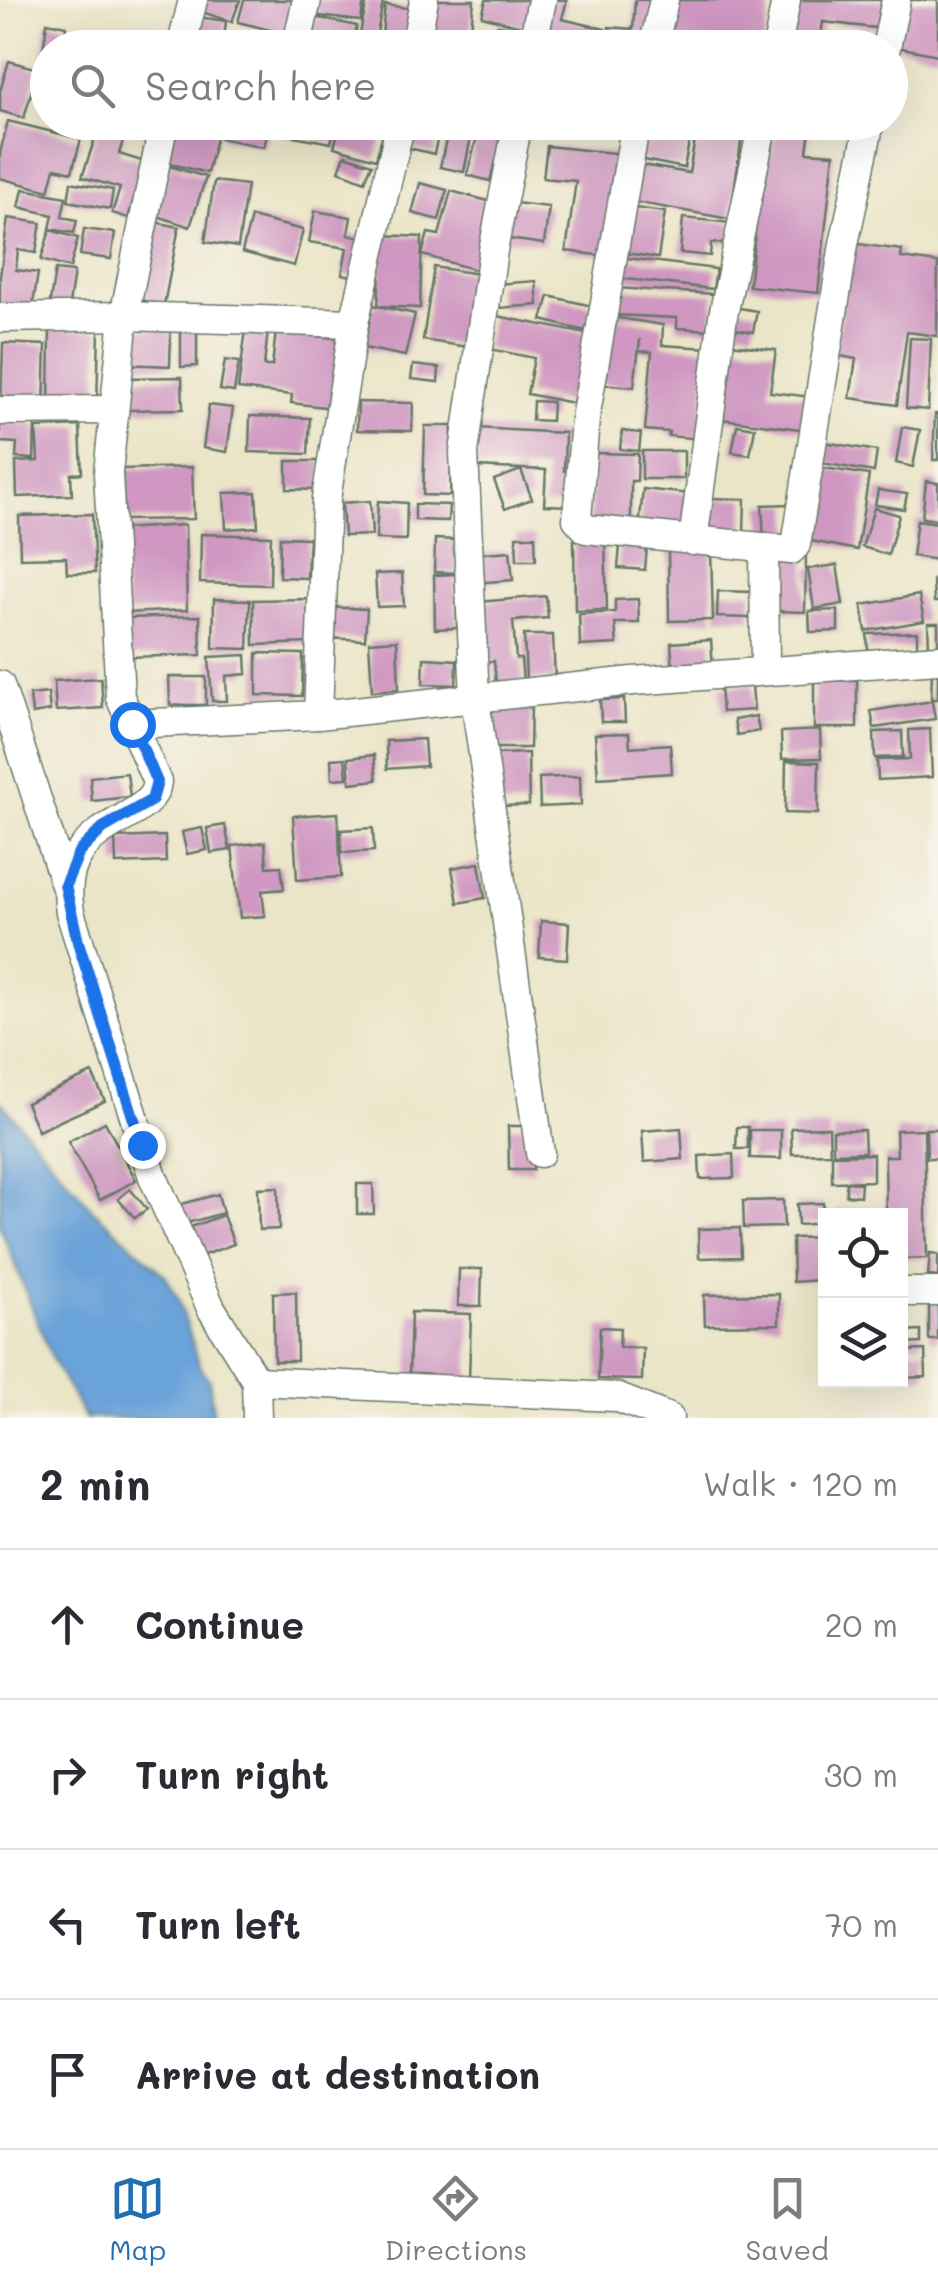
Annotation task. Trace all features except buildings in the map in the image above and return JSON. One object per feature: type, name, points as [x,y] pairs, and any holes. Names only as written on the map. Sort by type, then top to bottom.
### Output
[{"type":"street","points":[[185,30],[192,0]]},
{"type":"street","points":[[300,30],[306,0]]},
{"type":"street","points":[[418,30],[424,0]]},
{"type":"street","points":[[536,30],[542,0]]},
{"type":"street","points":[[657,30],[664,0]]},
{"type":"street","points":[[780,30],[786,0]]},
{"type":"street","points":[[890,30],[896,0]]},
{"type":"street","points":[[65,885],[79,852],[103,828],[152,800],[156,791],[157,782],[120,697],[108,473],[124,316],[160,140]]},
{"type":"street","points":[[318,715],[326,500],[354,324],[396,140]]},
{"type":"street","points":[[515,140],[493,251],[464,452],[475,699],[540,1153]]},
{"type":"street","points":[[633,140],[585,419],[577,519],[586,529],[791,550],[796,545],[844,244],[866,140]]},
{"type":"street","points":[[693,540],[723,316],[759,140]]},
{"type":"street","points":[[0,318],[124,316],[354,324]]},
{"type":"street","points":[[0,411],[114,410]]},
{"type":"street","points":[[764,546],[765,671]]},
{"type":"street","points":[[132,724],[318,715],[765,671],[938,659]]},
{"type":"street","points":[[0,685],[153,1177],[211,1308],[256,1380],[257,1418]]},
{"type":"street","points":[[908,1292],[938,1292]]},
{"type":"street","points":[[256,1380],[616,1397],[669,1418]]},
{"type":"water","points":[[0,1101],[93,1210],[165,1275],[178,1298],[200,1367],[209,1380],[214,1418],[85,1418],[54,1363],[0,1226]]},
{"type":"route","points":[[132,724],[157,782],[156,791],[152,800],[103,828],[79,852],[65,885],[78,942],[142,1145]]}]
